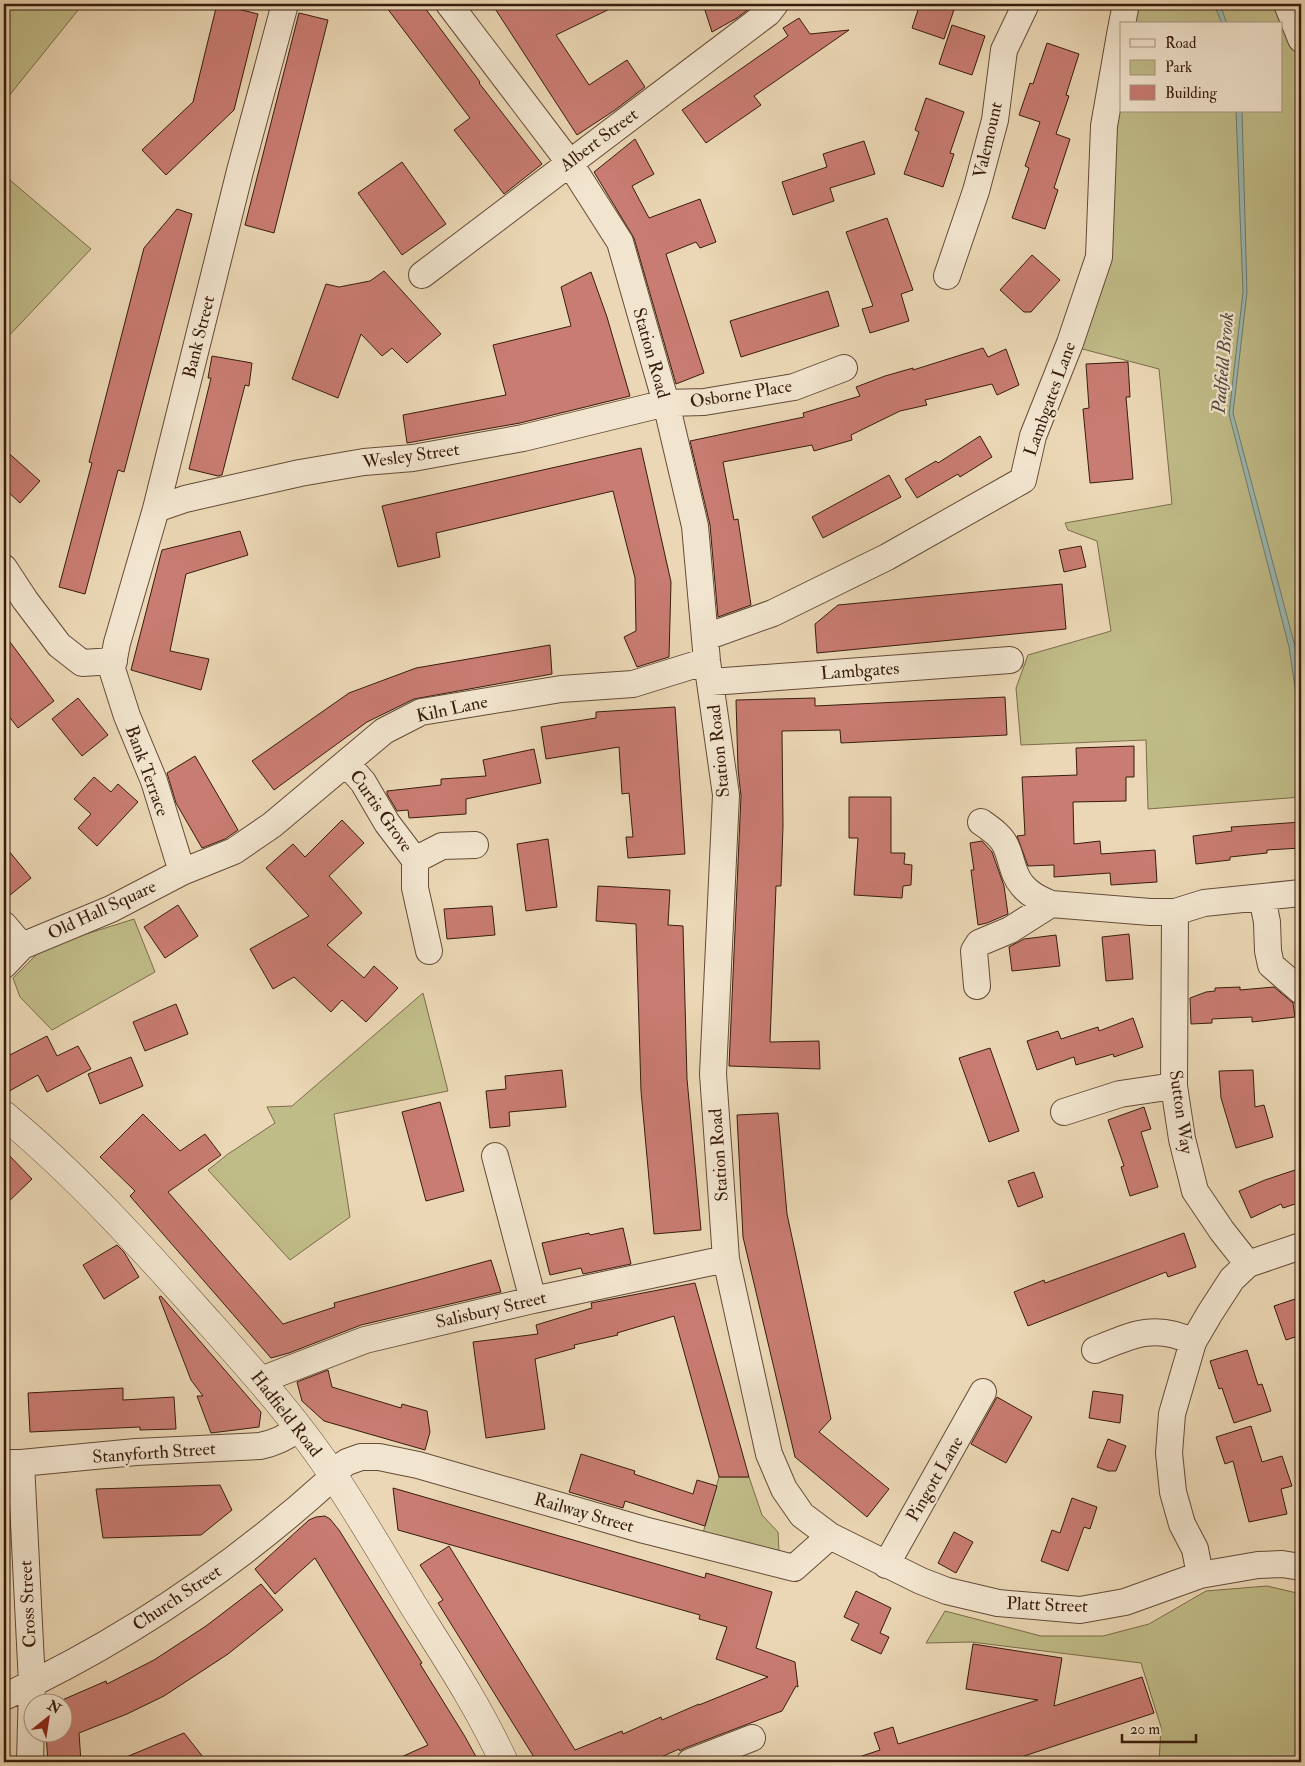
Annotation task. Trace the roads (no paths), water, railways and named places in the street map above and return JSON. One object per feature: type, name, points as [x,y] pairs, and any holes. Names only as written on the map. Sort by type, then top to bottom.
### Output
[{"type":"street","name":"Bank Street","points":[[113,665],[117,643],[156,509],[240,171],[284,4]]},
{"type":"street","name":"Station Road","points":[[449,4],[569,162],[620,242],[666,403],[695,526],[708,660],[726,795],[713,1074],[726,1259],[769,1454],[784,1489],[802,1515],[830,1536]]},
{"type":"street","name":"Albert Street","points":[[422,275],[768,13],[775,4]]},
{"type":"street","name":"Valemount","points":[[947,276],[976,191],[995,120],[1004,50],[1026,4]]},
{"type":"street","points":[[1122,22],[1126,4]]},
{"type":"street","points":[[1287,4],[1301,39]]},
{"type":"street","name":"Lambgates Lane","points":[[708,660],[773,614],[870,565],[1022,480],[1033,436],[1070,343],[1099,257],[1104,126],[1120,35]]},
{"type":"street","name":"Osborne Place","points":[[666,403],[704,402],[794,388],[844,368]]},
{"type":"street","name":"Wesley Street","points":[[156,509],[185,499],[300,473],[364,462],[413,458],[523,438],[666,403]]},
{"type":"street","points":[[4,568],[25,600],[60,645],[82,663],[113,665]]},
{"type":"street","name":"Lambgates","points":[[708,660],[1010,660]]},
{"type":"street","name":"Kiln Lane","points":[[182,872],[234,851],[272,825],[384,731],[421,712],[561,689],[633,684],[708,660]]},
{"type":"street","name":"Bank Terrace","points":[[113,665],[127,716],[154,781],[182,872]]},
{"type":"street","name":"Curtis Grove","points":[[346,763],[363,782],[387,823],[415,860],[415,888],[429,951]]},
{"type":"street","points":[[981,822],[994,831],[1007,848],[1012,868],[1021,885],[1033,896],[1051,904],[1150,912],[1175,912],[1204,903],[1262,898],[1301,892]]},
{"type":"street","name":"Curtis Grove","points":[[415,860],[442,846],[474,845]]},
{"type":"street","name":"Old Hall Square","points":[[22,946],[111,909],[182,872]]},
{"type":"street","points":[[1262,898],[1267,922],[1268,951],[1272,965],[1301,991]]},
{"type":"street","points":[[977,986],[974,951],[979,943],[1010,930],[1051,904]]},
{"type":"street","name":"Sutton Way","points":[[1175,912],[1174,1086],[1182,1139],[1195,1191],[1222,1232],[1248,1264]]},
{"type":"street","points":[[4,925],[22,946],[4,965]]},
{"type":"street","points":[[1064,1112],[1120,1094],[1174,1086]]},
{"type":"street","name":"Hadfield Road","points":[[4,1115],[66,1172],[149,1256],[261,1380],[299,1428],[333,1474],[474,1704],[504,1762]]},
{"type":"street","points":[[495,1156],[533,1300]]},
{"type":"street","points":[[1200,1575],[1195,1549],[1182,1524],[1172,1492],[1169,1453],[1172,1414],[1193,1342],[1232,1279],[1248,1264],[1301,1246]]},
{"type":"street","name":"Salisbury Street","points":[[261,1380],[365,1340],[533,1300],[726,1259]]},
{"type":"street","points":[[1095,1350],[1127,1337],[1157,1331],[1179,1335],[1193,1342]]},
{"type":"street","name":"Pingott Lane","points":[[886,1565],[983,1392]]},
{"type":"street","name":"Stanyforth Street","points":[[12,1463],[136,1452],[260,1446],[274,1443],[287,1437],[299,1428]]},
{"type":"street","name":"Railway Street","points":[[333,1474],[347,1462],[361,1457],[379,1457],[418,1465],[644,1530],[794,1568],[830,1536]]},
{"type":"street","name":"Cross Street","points":[[12,1463],[32,1684],[30,1762]]},
{"type":"street","name":"Church Street","points":[[4,1697],[32,1684],[140,1624],[237,1557],[290,1516],[333,1474]]},
{"type":"street","name":"Platt Street","points":[[830,1536],[886,1565],[947,1591],[998,1603],[1080,1610],[1125,1602],[1200,1575],[1258,1564],[1282,1564],[1301,1567]]},
{"type":"street","points":[[690,1762],[752,1738]]},
{"type":"water","points":[[1214,4],[1220,4],[1226,22],[1221,22]]},
{"type":"water","points":[[1236,112],[1242,112],[1247,292],[1233,413],[1296,650],[1301,689],[1301,729],[1289,647],[1229,414],[1243,292]]},
{"type":"water label","name":"Padfield Brook","points":[[1223,363]]}]
